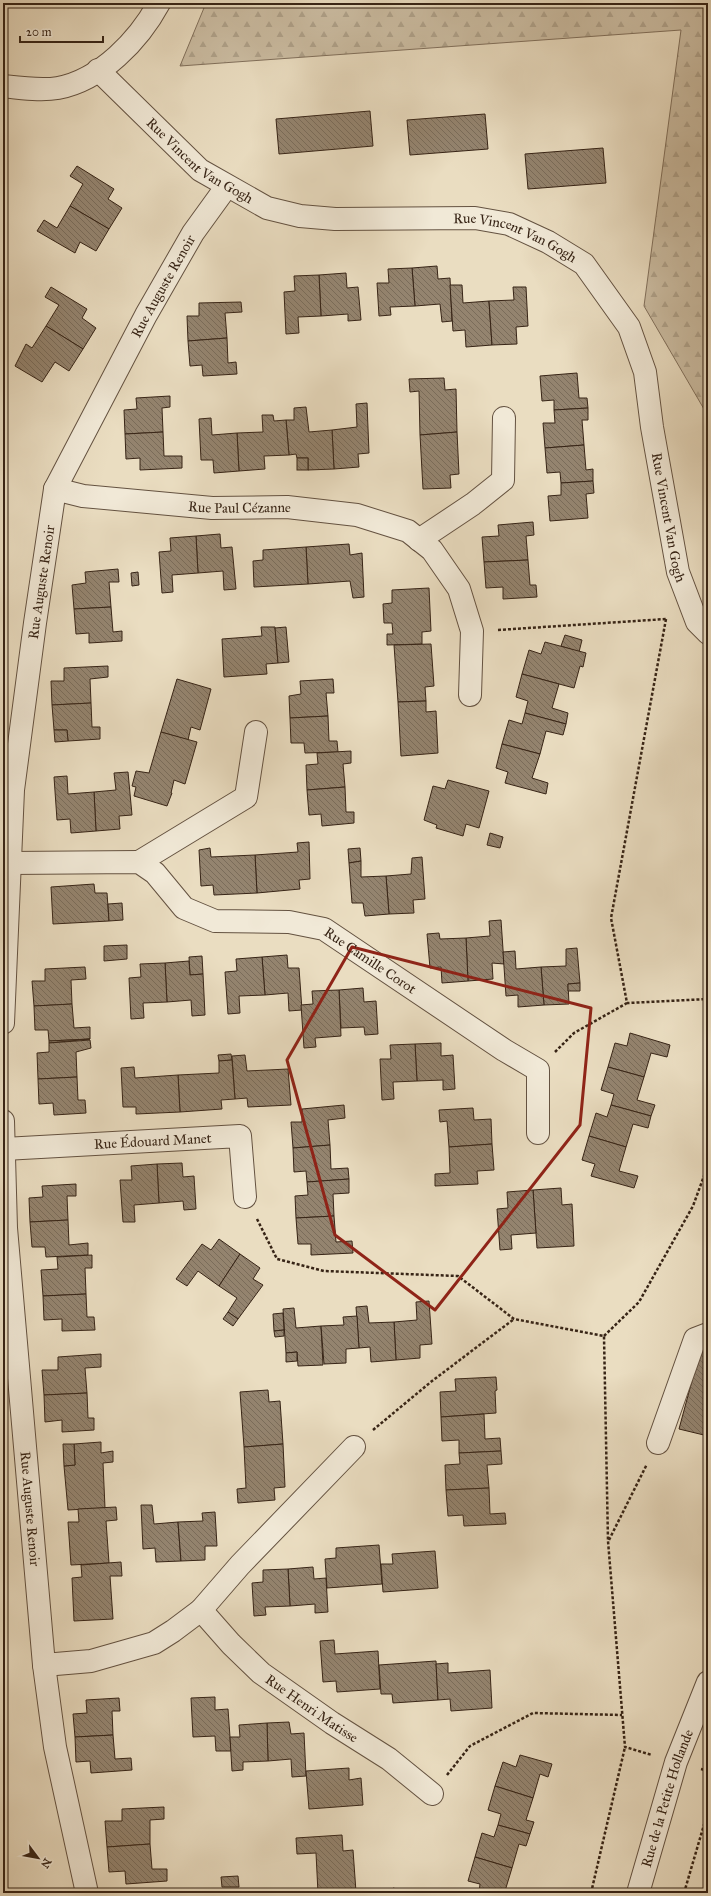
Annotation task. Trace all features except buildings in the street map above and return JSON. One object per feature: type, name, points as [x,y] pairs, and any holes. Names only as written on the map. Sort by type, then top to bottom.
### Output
[{"type":"street","points":[[3,86],[58,88],[91,77],[123,51],[140,32],[158,3]]},
{"type":"street","name":"Rue Vincent Van Gogh","points":[[98,70],[200,170],[267,208],[300,216],[335,220],[475,218],[509,224],[548,242],[584,264],[629,328],[645,372],[652,427],[678,572],[697,622],[708,633]]},
{"type":"street","name":"Rue Auguste Renoir","points":[[3,1023],[13,790],[35,623],[55,489],[146,315],[193,233],[227,186]]},
{"type":"street","points":[[419,540],[473,504],[503,480],[504,418]]},
{"type":"street","name":"Rue Paul Cézanne","points":[[55,489],[83,496],[212,508],[287,507],[357,514],[408,531],[432,550],[460,589],[472,631],[470,695]]},
{"type":"street","points":[[10,863],[139,862],[246,797],[256,732]]},
{"type":"street","name":"Rue Camille Corot","points":[[139,862],[155,873],[184,908],[215,921],[289,922],[324,929],[504,1050],[538,1070]]},
{"type":"street","points":[[538,1070],[538,1133]]},
{"type":"street","name":"Rue Auguste Renoir","points":[[3,1120],[6,1228],[44,1665],[55,1747],[87,1893]]},
{"type":"street","name":"Rue Édouard Manet","points":[[4,1149],[240,1136],[245,1197]]},
{"type":"street","points":[[658,1443],[695,1339],[708,1334]]},
{"type":"street","points":[[44,1665],[91,1661],[154,1643],[201,1610],[240,1565],[354,1447]]},
{"type":"street","name":"Rue Henri Matisse","points":[[201,1610],[231,1644],[261,1673],[332,1723],[389,1759],[432,1794]]},
{"type":"street","name":"Rue de la Petite Hollande","points":[[638,1893],[676,1762],[708,1682]]},
{"type":"path","points":[[627,1003],[611,918],[668,612]]},
{"type":"path","points":[[472,631],[666,619]]},
{"type":"path","points":[[538,1070],[574,1033],[627,1003],[708,999]]},
{"type":"path","points":[[590,1893],[625,1747],[608,1541],[604,1336],[639,1302],[693,1206],[708,1165]]},
{"type":"path","points":[[245,1197],[277,1259],[324,1270],[458,1276],[514,1319],[604,1336]]},
{"type":"path","points":[[354,1447],[432,1381],[514,1319]]},
{"type":"path","points":[[608,1541],[658,1443]]},
{"type":"path","points":[[432,1794],[470,1746],[533,1713],[622,1716]]},
{"type":"path","points":[[625,1747],[708,1771]]},
{"type":"path","points":[[684,1893],[708,1811]]},
{"type":"highlighted area","points":[[352,947],[591,1008],[580,1125],[435,1310],[335,1235],[287,1060]]},
{"type":"green space","points":[[206,3],[708,3],[708,416],[644,306],[681,30],[180,66]]}]
